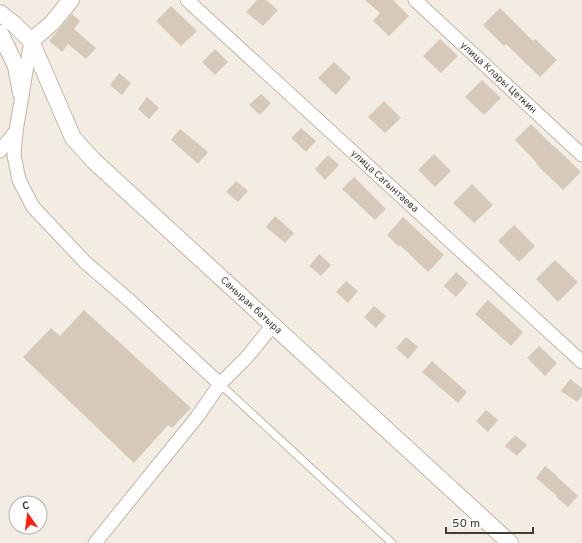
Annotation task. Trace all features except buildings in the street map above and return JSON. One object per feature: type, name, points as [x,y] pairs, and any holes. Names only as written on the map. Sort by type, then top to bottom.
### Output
[{"type":"street","points":[[70,0],[52,23],[31,40],[27,69],[21,93],[16,131],[14,155],[19,180],[33,207],[85,262],[220,384]]},
{"type":"street","name":"улица Сагынтаева","points":[[187,0],[582,362]]},
{"type":"street","name":"улица Клары Цеткин","points":[[415,0],[582,155]]},
{"type":"street","points":[[0,13],[31,40]]},
{"type":"street","points":[[0,33],[16,66],[21,93]]},
{"type":"street","name":"Санырак батыра","points":[[31,40],[73,138],[94,161],[510,543]]},
{"type":"street","points":[[0,151],[16,131]]},
{"type":"street","points":[[95,543],[197,418],[220,384],[247,357],[273,325]]},
{"type":"lane","points":[[220,384],[392,543]]}]
